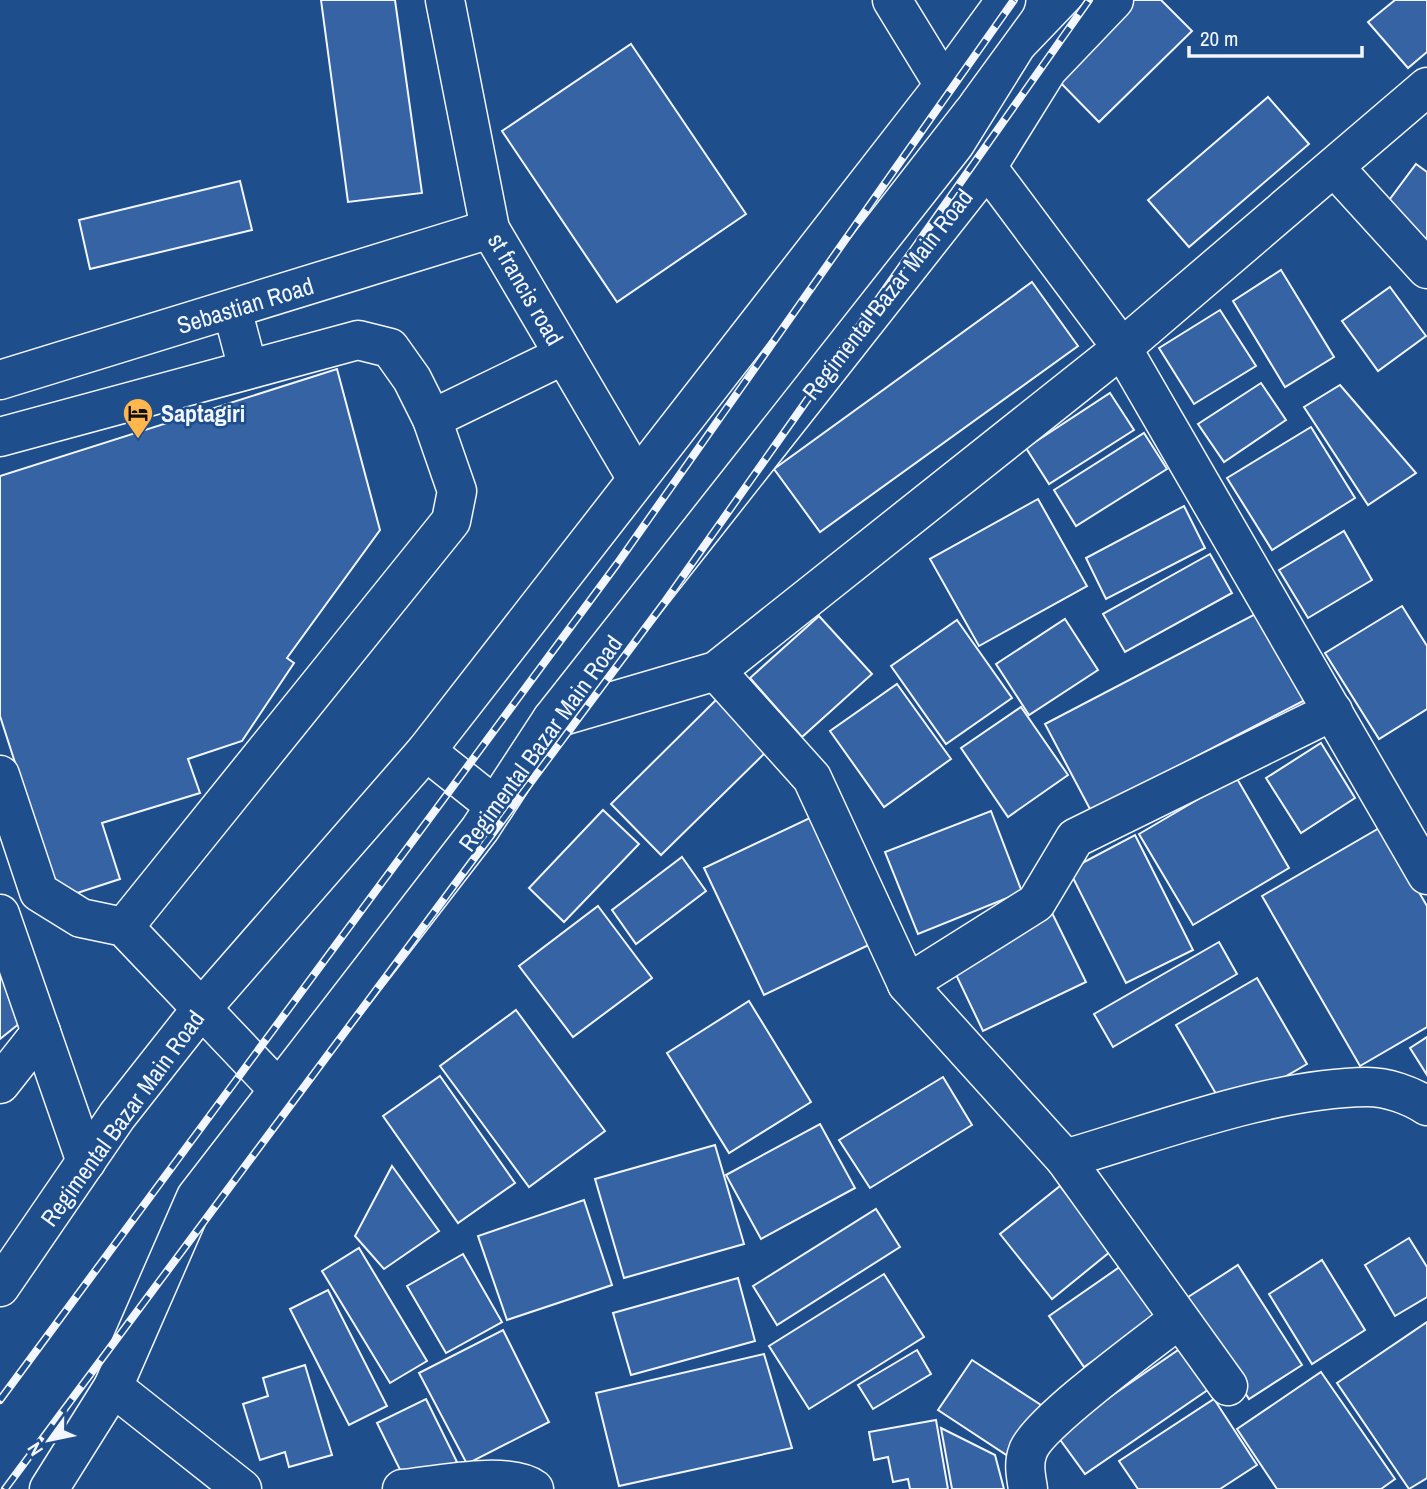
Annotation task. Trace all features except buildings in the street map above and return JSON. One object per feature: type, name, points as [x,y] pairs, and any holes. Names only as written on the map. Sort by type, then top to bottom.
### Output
[{"type":"street","name":"st francis road","points":[[445,0],[490,229],[637,479]]},
{"type":"street","points":[[892,0],[944,85]]},
{"type":"street","name":"Regimental Bazar Main Road","points":[[0,1287],[117,1116],[202,1009],[426,751],[944,85],[1006,0]]},
{"type":"street","name":"Regimental Bazar Main Road","points":[[49,1489],[113,1387],[196,1196],[495,806],[552,719],[987,167],[1048,69],[1114,0]]},
{"type":"street","points":[[552,719],[716,671],[1122,348],[1427,87]]},
{"type":"street","points":[[987,167],[1122,348],[1427,875]]},
{"type":"street","points":[[1335,168],[1427,270]]},
{"type":"street","name":"Sebastian Road","points":[[0,380],[490,229]]},
{"type":"street","points":[[232,309],[248,369]]},
{"type":"street","points":[[0,437],[358,340],[390,348],[412,379],[432,419],[457,491],[451,521],[124,927]]},
{"type":"street","points":[[432,419],[565,355]]},
{"type":"street","points":[[716,671],[812,778],[906,984],[1065,1159],[1228,1387]]},
{"type":"street","points":[[906,984],[1036,903],[1075,838],[1333,711]]},
{"type":"street","points":[[426,751],[495,806]]},
{"type":"street","points":[[0,775],[39,892],[82,918],[124,927],[279,1090]]},
{"type":"street","points":[[0,914],[86,1162]]},
{"type":"street","points":[[0,1084],[41,1032]]},
{"type":"street","points":[[1065,1159],[1288,1094],[1369,1087],[1412,1096],[1427,1106]]},
{"type":"street","points":[[1028,1489],[1024,1467],[1028,1449],[1053,1421],[1179,1319]]},
{"type":"street","points":[[113,1387],[242,1489]]},
{"type":"street","points":[[402,1489],[486,1481],[524,1481],[534,1489]]},
{"type":"railway","points":[[0,1400],[617,564],[1014,0]]},
{"type":"railway","points":[[5,1489],[664,603],[1089,0]]},
{"type":"place","name":"Saptagiri","points":[[138,440]]}]
